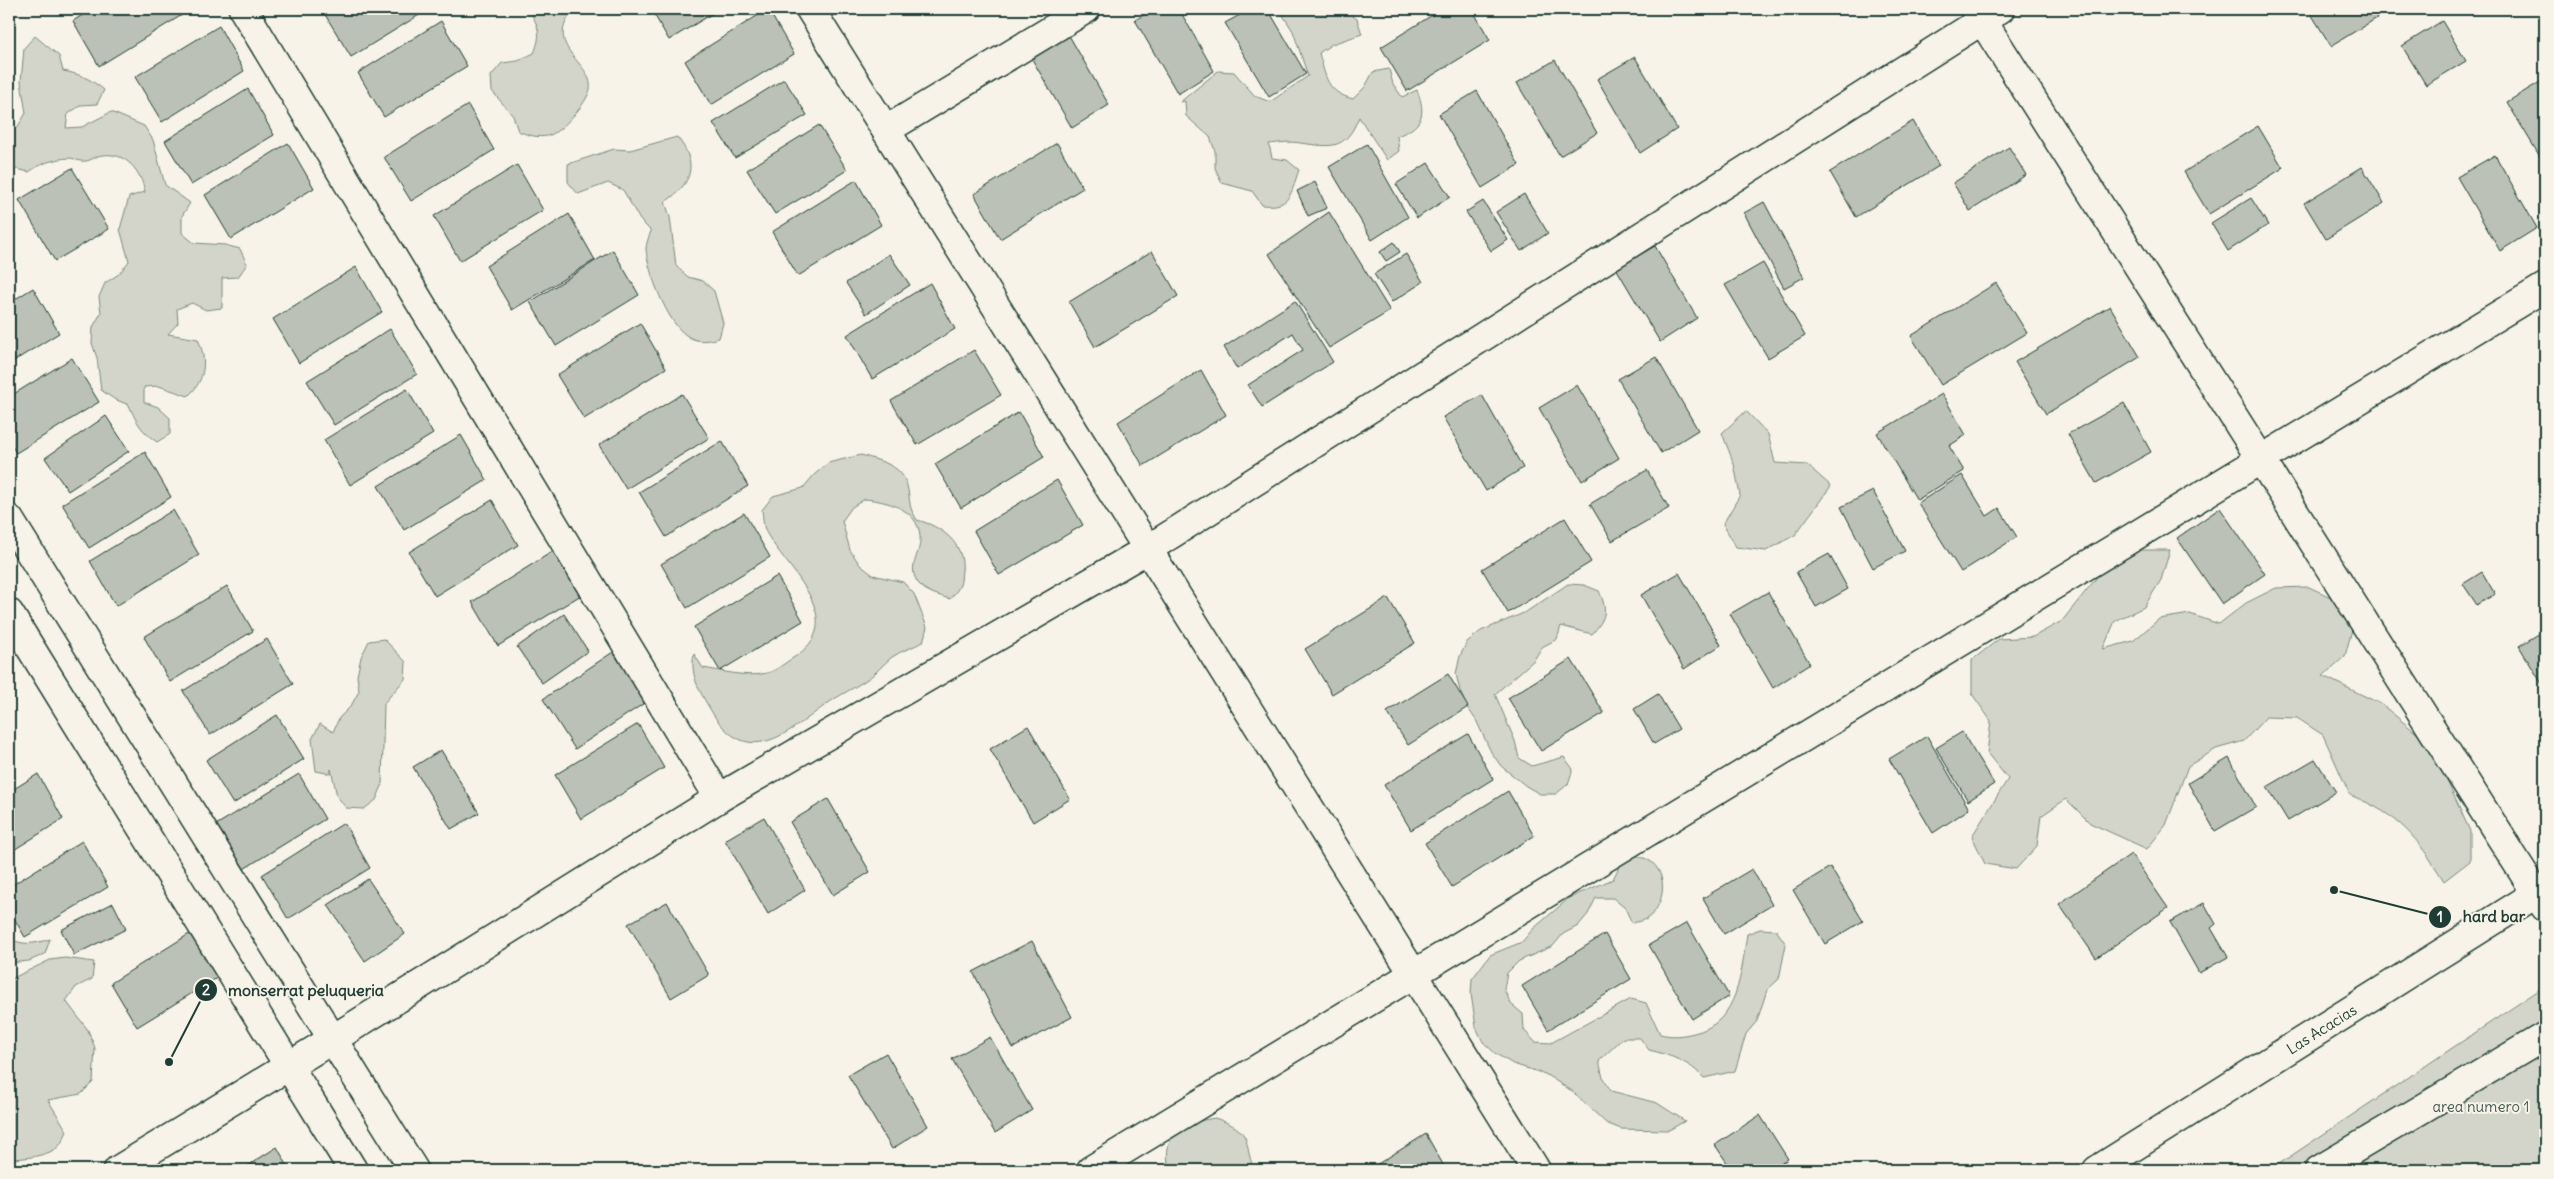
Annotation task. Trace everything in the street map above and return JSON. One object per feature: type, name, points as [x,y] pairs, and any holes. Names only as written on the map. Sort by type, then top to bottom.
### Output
[{"type":"street","points":[[243,9],[719,798]]},
{"type":"street","points":[[810,9],[1536,1170]]},
{"type":"street","points":[[886,130],[1086,9]]},
{"type":"street","points":[[118,1170],[289,1067],[719,798],[1148,548],[1986,12],[2260,458],[2542,896]]},
{"type":"street","points":[[1091,1170],[2260,458],[2545,287]]},
{"type":"street","points":[[9,519],[414,1170]]},
{"type":"street","points":[[9,614],[353,1170]]},
{"type":"street","name":"Las Acacias","points":[[2097,1170],[2542,896]]},
{"type":"street","points":[[2319,1170],[2545,1036]]},
{"type":"green space","points":[[528,9],[575,9],[566,22],[563,34],[565,44],[589,79],[590,89],[588,95],[579,109],[559,130],[543,137],[532,136],[518,131],[513,116],[492,91],[491,76],[502,63],[518,61],[534,53],[539,35],[535,20]]},
{"type":"green space","points":[[1279,9],[1344,9],[1357,19],[1362,34],[1332,44],[1319,53],[1328,82],[1332,88],[1344,96],[1353,99],[1365,87],[1373,72],[1389,69],[1393,84],[1402,97],[1417,90],[1422,113],[1417,124],[1412,129],[1397,136],[1399,151],[1387,160],[1359,117],[1348,136],[1336,144],[1321,145],[1285,142],[1269,144],[1272,158],[1287,160],[1299,170],[1285,202],[1262,205],[1252,191],[1222,183],[1215,168],[1215,151],[1210,137],[1186,116],[1185,101],[1180,102],[1218,71],[1234,72],[1255,96],[1270,102],[1308,76],[1293,31]]},
{"type":"green space","points":[[35,36],[59,56],[63,71],[85,78],[104,90],[97,104],[81,105],[68,114],[66,128],[82,127],[111,112],[144,126],[153,140],[165,185],[190,203],[182,216],[182,233],[194,243],[225,245],[240,249],[247,264],[238,277],[222,278],[222,308],[206,310],[192,303],[177,309],[178,323],[168,334],[198,339],[203,355],[203,369],[198,383],[188,396],[159,386],[144,387],[144,402],[158,407],[170,418],[170,434],[157,442],[140,426],[129,405],[114,399],[101,390],[97,358],[92,343],[93,327],[101,313],[99,297],[105,283],[119,274],[129,261],[120,229],[129,197],[145,192],[140,177],[131,164],[111,155],[101,155],[85,161],[69,158],[58,159],[43,164],[29,172],[12,168],[9,164],[9,128],[17,128],[26,113],[21,82],[24,48]]},
{"type":"green space","points":[[677,137],[688,156],[689,173],[681,188],[665,202],[670,217],[676,266],[688,277],[703,281],[714,291],[723,323],[719,338],[710,340],[702,341],[690,338],[679,329],[672,319],[660,296],[650,270],[646,247],[651,231],[640,220],[623,190],[608,183],[578,194],[568,182],[568,164],[614,149],[630,150]]},
{"type":"green space","points":[[1746,411],[1768,434],[1775,463],[1807,465],[1831,486],[1795,535],[1766,551],[1736,547],[1723,524],[1740,495],[1734,464],[1722,433]]},
{"type":"green space","points":[[861,455],[897,470],[906,482],[911,508],[917,520],[943,531],[950,537],[960,552],[962,561],[960,585],[950,599],[937,595],[919,584],[915,578],[914,566],[919,549],[920,536],[914,519],[908,513],[892,504],[865,499],[852,507],[842,521],[850,550],[860,565],[873,575],[903,582],[914,594],[927,627],[923,642],[892,657],[870,678],[829,702],[796,727],[781,735],[767,741],[753,743],[740,739],[726,730],[713,714],[701,693],[693,670],[694,654],[703,668],[751,675],[770,672],[793,658],[810,643],[817,628],[816,611],[799,578],[766,532],[762,510],[773,496],[803,488],[828,463]]},
{"type":"green space","points":[[2135,550],[2170,550],[2161,580],[2144,607],[2115,621],[2103,649],[2133,641],[2159,619],[2190,614],[2219,624],[2246,603],[2276,588],[2309,587],[2337,600],[2353,626],[2345,656],[2323,676],[2381,704],[2430,744],[2470,831],[2470,861],[2444,881],[2425,852],[2406,829],[2382,811],[2350,795],[2323,735],[2297,718],[2266,717],[2244,741],[2216,749],[2188,766],[2166,825],[2147,849],[2090,823],[2066,799],[2041,816],[2037,846],[2016,869],[1985,864],[1972,836],[2008,779],[1987,753],[1991,721],[1972,694],[1972,660],[1999,639],[2033,637],[2062,621],[2106,566]]},
{"type":"green space","points":[[1568,584],[1584,585],[1599,591],[1604,604],[1603,619],[1592,634],[1561,626],[1557,639],[1542,647],[1534,660],[1495,694],[1515,741],[1519,758],[1532,766],[1564,757],[1573,769],[1568,784],[1556,794],[1540,794],[1526,786],[1501,766],[1491,752],[1476,720],[1467,707],[1460,691],[1456,674],[1460,656],[1467,642],[1481,631],[1526,612]]},
{"type":"green space","points":[[384,639],[406,662],[405,679],[384,703],[382,786],[376,800],[364,809],[346,808],[337,796],[331,769],[331,774],[316,771],[312,739],[320,724],[333,732],[339,718],[351,706],[359,691],[357,676],[361,657],[369,641]]},
{"type":"green space","points":[[1635,855],[1650,861],[1660,874],[1662,882],[1661,898],[1653,913],[1647,919],[1632,923],[1625,908],[1613,898],[1596,898],[1588,914],[1578,926],[1563,934],[1553,946],[1519,961],[1507,973],[1504,989],[1511,1004],[1523,1014],[1524,1030],[1535,1042],[1551,1043],[1631,999],[1646,1003],[1660,1034],[1673,1036],[1694,1033],[1709,1027],[1720,1019],[1729,1007],[1735,994],[1743,964],[1747,934],[1760,929],[1776,930],[1786,944],[1779,979],[1767,990],[1757,1021],[1746,1034],[1735,1071],[1704,1078],[1679,1060],[1649,1050],[1640,1038],[1623,1038],[1599,1061],[1603,1078],[1611,1091],[1657,1103],[1685,1121],[1669,1130],[1621,1129],[1606,1123],[1572,1091],[1545,1074],[1513,1064],[1496,1054],[1483,1042],[1476,1027],[1471,994],[1472,979],[1490,955],[1522,942],[1532,930],[1569,898],[1613,879],[1621,863]]},
{"type":"green space","points":[[9,938],[29,943],[50,939],[45,954],[29,961],[9,963]]},
{"type":"green space","points":[[65,958],[94,962],[92,979],[76,987],[66,1001],[88,1030],[95,1048],[93,1082],[81,1094],[48,1100],[67,1131],[59,1146],[43,1155],[9,1159],[9,980],[50,960]]},
{"type":"green space","name":"area numero 1","points":[[2545,986],[2545,1170],[2270,1170]]},
{"type":"green space","points":[[1215,1118],[1228,1123],[1242,1132],[1254,1170],[1169,1170],[1168,1147],[1177,1132],[1193,1123]]},
{"type":"building","points":[[92,9],[178,9],[182,15],[99,66],[73,21]]},
{"type":"building","points":[[331,9],[429,9],[351,57],[324,13]]},
{"type":"building","points":[[651,9],[720,9],[669,40]]},
{"type":"building","points":[[768,9],[794,54],[711,105],[685,61]]},
{"type":"building","points":[[1154,9],[1179,9],[1214,71],[1178,94],[1135,20]]},
{"type":"building","points":[[1251,9],[1268,9],[1306,74],[1269,97],[1225,23]]},
{"type":"building","points":[[1442,9],[1472,9],[1490,40],[1407,91],[1381,47]]},
{"type":"building","points":[[2308,9],[2372,9],[2377,18],[2331,46]]},
{"type":"building","points":[[441,21],[467,66],[384,117],[358,73]]},
{"type":"building","points":[[2442,21],[2466,61],[2426,85],[2402,46]]},
{"type":"building","points":[[219,26],[244,71],[162,122],[135,77]]},
{"type":"building","points":[[1067,32],[1109,105],[1072,128],[1029,54]]},
{"type":"building","points":[[1635,57],[1677,129],[1640,153],[1597,79]]},
{"type":"building","points":[[1555,60],[1597,133],[1560,156],[1517,83]]},
{"type":"building","points":[[784,79],[807,115],[735,158],[713,123]]},
{"type":"building","points":[[2545,79],[2545,165],[2507,102]]},
{"type":"building","points":[[248,89],[274,135],[191,185],[165,141]]},
{"type":"building","points":[[1477,91],[1519,165],[1482,188],[1439,114]]},
{"type":"building","points":[[468,105],[494,150],[411,201],[384,157]]},
{"type":"building","points":[[1913,121],[1939,166],[1856,217],[1830,172]]},
{"type":"building","points":[[819,125],[847,170],[775,214],[747,170]]},
{"type":"building","points":[[2258,126],[2283,168],[2209,214],[2184,172]]},
{"type":"building","points":[[288,143],[314,188],[231,239],[205,195]]},
{"type":"building","points":[[1057,143],[1083,188],[1000,239],[974,194]]},
{"type":"building","points":[[1367,144],[1408,217],[1372,240],[1329,167]]},
{"type":"building","points":[[2009,147],[2026,175],[1970,211],[1953,183]]},
{"type":"building","points":[[2495,155],[2537,228],[2500,251],[2457,177]]},
{"type":"building","points":[[1428,163],[1450,197],[1417,218],[1396,184]]},
{"type":"building","points":[[517,165],[543,210],[460,261],[434,216]]},
{"type":"building","points":[[2362,167],[2384,203],[2326,239],[2304,203]]},
{"type":"building","points":[[72,168],[109,229],[55,261],[19,200]]},
{"type":"building","points":[[856,180],[881,225],[798,276],[772,232]]},
{"type":"building","points":[[1315,182],[1327,208],[1308,216],[1297,191]]},
{"type":"building","points":[[1524,194],[1548,233],[1521,251],[1496,212]]},
{"type":"building","points":[[2251,198],[2268,225],[2228,251],[2211,223]]},
{"type":"building","points":[[1483,201],[1508,240],[1491,251],[1466,212]]},
{"type":"building","points":[[1764,202],[1804,277],[1784,288],[1744,213]]},
{"type":"building","points":[[1329,212],[1390,311],[1329,348],[1269,254]]},
{"type":"building","points":[[569,214],[595,260],[512,310],[486,266]]},
{"type":"building","points":[[1394,242],[1400,252],[1386,261],[1380,252]]},
{"type":"building","points":[[1655,246],[1697,318],[1660,342],[1616,268]]},
{"type":"building","points":[[613,250],[639,295],[556,346],[530,302]]},
{"type":"building","points":[[1152,251],[1178,296],[1095,347],[1069,302]]},
{"type":"building","points":[[889,254],[910,285],[866,314],[846,283]]},
{"type":"building","points":[[1406,254],[1423,282],[1392,302],[1374,274]]},
{"type":"building","points":[[1763,263],[1805,336],[1768,358],[1725,285]]},
{"type":"building","points":[[356,267],[382,312],[299,363],[273,319]]},
{"type":"building","points":[[930,283],[955,329],[872,379],[847,335]]},
{"type":"building","points":[[1996,283],[2027,333],[1941,385],[1911,336]]},
{"type":"building","points":[[33,288],[59,333],[9,364],[9,303]]},
{"type":"building","points":[[1295,301],[1333,362],[1262,407],[1248,385],[1303,350],[1293,333],[1237,369],[1224,347]]},
{"type":"building","points":[[2110,306],[2140,357],[2046,414],[2015,362]]},
{"type":"building","points":[[640,323],[666,368],[584,419],[557,375]]},
{"type":"building","points":[[390,329],[417,374],[334,425],[307,381]]},
{"type":"building","points":[[974,350],[1001,395],[917,445],[891,401]]},
{"type":"building","points":[[1656,357],[1698,430],[1661,453],[1618,379]]},
{"type":"building","points":[[72,358],[99,402],[16,453],[9,441],[9,397]]},
{"type":"building","points":[[1201,370],[1226,415],[1143,466],[1118,422]]},
{"type":"building","points":[[1577,385],[1619,458],[1582,481],[1539,408]]},
{"type":"building","points":[[407,389],[433,434],[350,485],[324,440]]},
{"type":"building","points":[[682,394],[709,438],[626,489],[599,445]]},
{"type":"building","points":[[1942,394],[1966,435],[1949,446],[1964,471],[1917,500],[1877,433]]},
{"type":"building","points":[[1482,395],[1523,468],[1486,491],[1443,417]]},
{"type":"building","points":[[2124,403],[2151,452],[2096,483],[2068,434]]},
{"type":"building","points":[[1019,412],[1044,457],[961,508],[935,464]]},
{"type":"building","points":[[106,416],[129,451],[68,491],[45,458]]},
{"type":"building","points":[[461,435],[487,480],[404,530],[378,486]]},
{"type":"building","points":[[722,441],[748,486],[666,537],[639,492]]},
{"type":"building","points":[[145,452],[171,497],[89,548],[62,504]]},
{"type":"building","points":[[1647,470],[1669,508],[1612,541],[1590,504]]},
{"type":"building","points":[[1962,475],[1987,516],[1999,508],[2017,537],[1961,572],[1918,503]]},
{"type":"building","points":[[1057,480],[1083,525],[999,575],[974,531]]},
{"type":"building","points":[[1873,491],[1905,551],[1873,568],[1841,507]]},
{"type":"building","points":[[492,500],[518,545],[435,596],[409,552]]},
{"type":"building","points":[[2220,508],[2265,574],[2222,604],[2177,538]]},
{"type":"building","points":[[173,510],[199,555],[116,606],[90,561]]},
{"type":"building","points":[[744,513],[770,557],[687,608],[661,564]]},
{"type":"building","points":[[1565,518],[1591,562],[1508,613],[1482,569]]},
{"type":"building","points":[[555,550],[581,595],[498,646],[472,602]]},
{"type":"building","points":[[1829,554],[1848,589],[1816,607],[1796,572]]},
{"type":"building","points":[[2482,572],[2495,594],[2477,605],[2463,584]]},
{"type":"building","points":[[1679,573],[1721,645],[1684,669],[1641,595]]},
{"type":"building","points":[[777,576],[803,621],[720,671],[694,627]]},
{"type":"building","points":[[227,586],[253,631],[170,682],[144,637]]},
{"type":"building","points":[[1768,592],[1810,664],[1773,688],[1730,614]]},
{"type":"building","points":[[1388,598],[1415,643],[1332,694],[1305,649]]},
{"type":"building","points":[[564,614],[588,651],[542,683],[517,647]]},
{"type":"building","points":[[2545,630],[2545,689],[2519,646]]},
{"type":"building","points":[[267,639],[293,684],[210,735],[183,691]]},
{"type":"building","points":[[613,652],[646,702],[575,749],[543,699]]},
{"type":"building","points":[[1571,659],[1604,713],[1541,751],[1508,698]]},
{"type":"building","points":[[1448,674],[1468,707],[1408,745],[1387,712]]},
{"type":"building","points":[[1658,694],[1679,729],[1654,744],[1634,709]]},
{"type":"building","points":[[277,715],[304,759],[233,804],[206,760]]},
{"type":"building","points":[[638,724],[664,768],[581,819],[555,775]]},
{"type":"building","points":[[1028,726],[1070,799],[1033,822],[990,749]]},
{"type":"building","points":[[1962,732],[1994,784],[1968,801],[1936,748]]},
{"type":"building","points":[[1468,734],[1493,779],[1411,830],[1384,785]]},
{"type":"building","points":[[1927,736],[1969,809],[1933,833],[1889,759]]},
{"type":"building","points":[[441,750],[479,813],[451,829],[413,767]]},
{"type":"building","points":[[2229,758],[2256,807],[2215,831],[2188,783]]},
{"type":"building","points":[[2315,759],[2336,792],[2288,821],[2267,787]]},
{"type":"building","points":[[38,774],[63,819],[9,853],[9,792]]},
{"type":"building","points":[[299,774],[325,819],[242,870],[216,825]]},
{"type":"building","points":[[1508,791],[1534,836],[1452,887],[1425,843]]},
{"type":"building","points":[[828,799],[870,872],[833,895],[790,822]]},
{"type":"building","points":[[764,817],[805,890],[768,914],[725,840]]},
{"type":"building","points":[[344,823],[370,868],[288,919],[262,875]]},
{"type":"building","points":[[82,841],[108,887],[25,937],[9,910],[9,887]]},
{"type":"building","points":[[2131,854],[2168,908],[2096,958],[2059,904]]},
{"type":"building","points":[[1830,867],[1863,921],[1825,944],[1793,890]]},
{"type":"building","points":[[1752,869],[1772,905],[1724,934],[1703,898]]},
{"type":"building","points":[[368,879],[405,934],[365,961],[328,905]]},
{"type":"building","points":[[667,902],[709,975],[671,998],[628,924]]},
{"type":"building","points":[[113,903],[126,929],[74,955],[61,930]]},
{"type":"building","points":[[2204,903],[2216,924],[2211,928],[2228,957],[2199,973],[2170,922]]},
{"type":"building","points":[[1687,923],[1729,996],[1692,1019],[1649,945]]},
{"type":"building","points":[[194,931],[220,976],[137,1027],[111,983]]},
{"type":"building","points":[[1605,934],[1631,979],[1548,1030],[1522,986]]},
{"type":"building","points":[[1032,941],[1072,1017],[1013,1048],[973,972]]},
{"type":"building","points":[[990,1037],[1032,1110],[995,1133],[952,1059]]},
{"type":"building","points":[[886,1053],[928,1126],[892,1149],[848,1075]]},
{"type":"building","points":[[1760,1115],[1788,1159],[1771,1170],[1732,1170],[1715,1145]]},
{"type":"building","points":[[1426,1134],[1446,1170],[1368,1170]]},
{"type":"building","points":[[277,1147],[290,1170],[241,1170]]},
{"type":"place","name":"hard bar","points":[[2334,890]]},
{"type":"place","name":"monserrat peluqueria","points":[[169,1062]]}]
